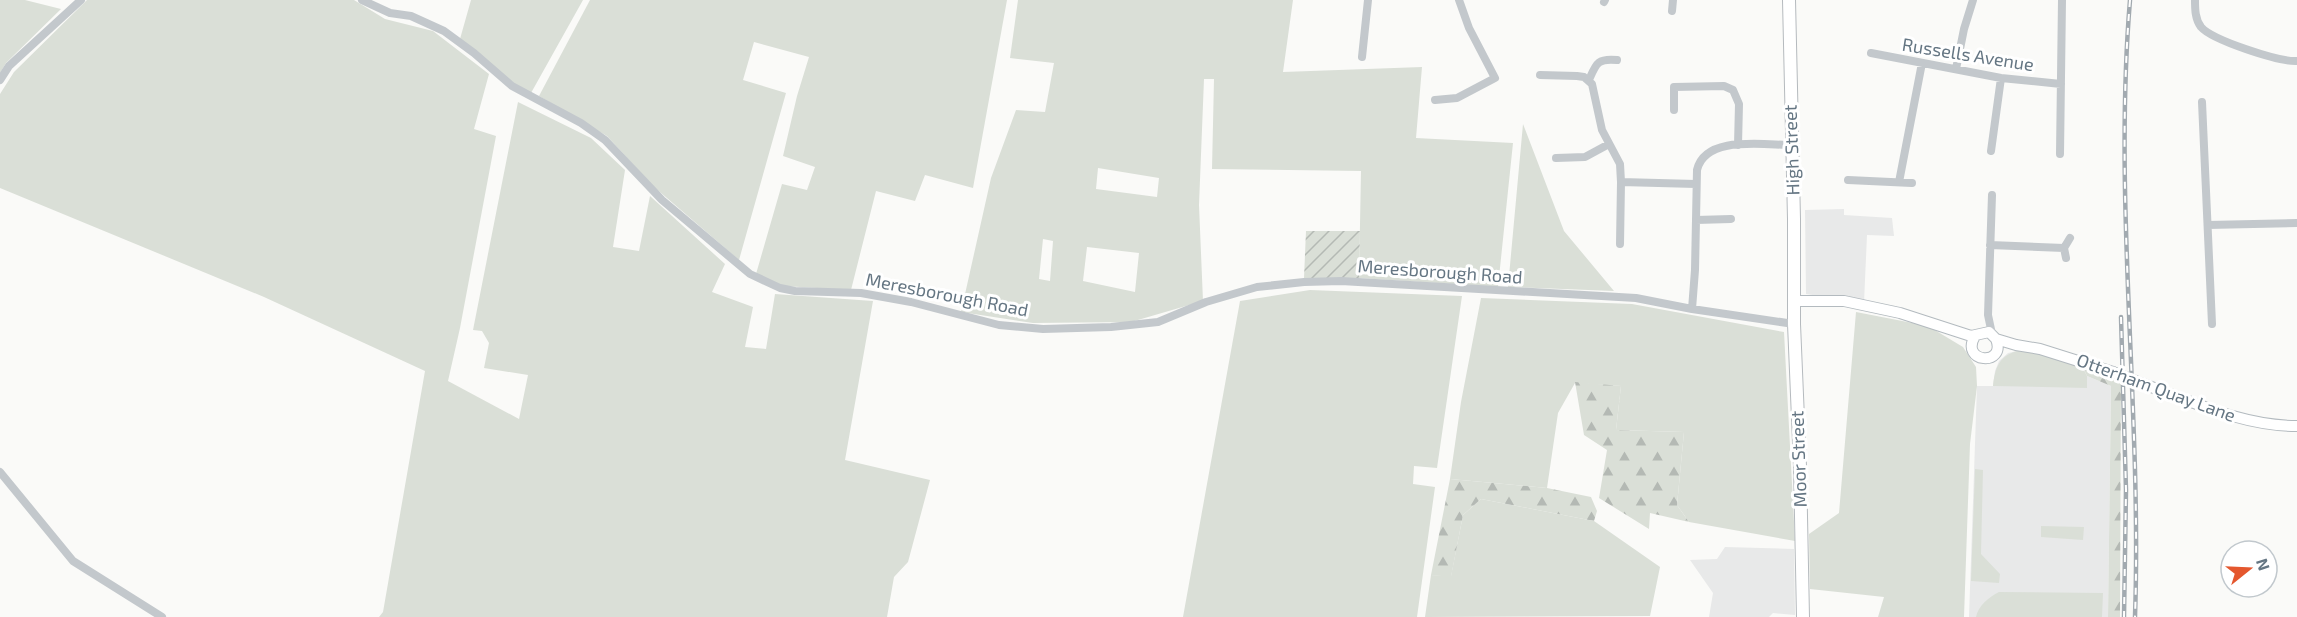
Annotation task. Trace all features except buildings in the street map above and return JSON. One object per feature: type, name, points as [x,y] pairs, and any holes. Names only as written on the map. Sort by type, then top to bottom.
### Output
[{"type":"main road","name":"High Street","points":[[1789,0],[1794,301]]},
{"type":"main road","name":"Moor Street","points":[[1794,301],[1803,617]]},
{"type":"street","points":[[0,80],[9,66],[81,0]]},
{"type":"street","name":"Meresborough Road","points":[[362,0],[390,13],[411,16],[444,32],[474,53],[512,86],[581,123],[605,140],[662,200],[750,274],[780,288],[795,291],[861,293],[911,302],[999,324],[1043,329],[1111,327],[1158,322],[1206,302],[1257,287],[1304,282],[1364,282],[1636,298],[1794,324]]},
{"type":"street","points":[[1362,57],[1368,0]]},
{"type":"street","points":[[1434,100],[1457,98],[1495,78],[1469,28],[1459,0]]},
{"type":"street","points":[[1672,11],[1673,0]]},
{"type":"street","points":[[1956,69],[1964,29],[1973,0]]},
{"type":"street","points":[[2060,154],[2062,0]]},
{"type":"street","points":[[2195,0],[2197,19],[2208,33],[2267,57],[2297,61]]},
{"type":"street","name":"Russells Avenue","points":[[1871,53],[2001,78],[2061,84]]},
{"type":"street","points":[[1589,80],[1596,63],[1605,58],[1617,60]]},
{"type":"street","points":[[1899,182],[1922,63]]},
{"type":"street","points":[[1540,75],[1577,76],[1589,80],[1594,88],[1602,130],[1620,164],[1620,244]]},
{"type":"street","points":[[1991,151],[2001,78]]},
{"type":"street","points":[[1674,110],[1674,87],[1724,86],[1733,90],[1739,104],[1738,145]]},
{"type":"street","points":[[2202,102],[2212,324]]},
{"type":"street","points":[[1556,158],[1585,157],[1609,144]]},
{"type":"street","points":[[1692,309],[1698,164],[1704,155],[1721,146],[1792,145]]},
{"type":"street","points":[[1848,180],[1912,183]]},
{"type":"street","points":[[1621,182],[1696,184]]},
{"type":"street","points":[[1992,195],[1988,315],[1997,350]]},
{"type":"street","points":[[1696,220],[1731,219]]},
{"type":"street","points":[[2208,225],[2297,223]]},
{"type":"street","points":[[2066,258],[2064,248],[2070,238]]},
{"type":"street","points":[[1990,245],[2064,248]]},
{"type":"street","name":"Otterham Quay Lane","points":[[1794,301],[1844,302],[1900,313],[1952,331],[1976,336],[1985,332],[2016,345],[2040,348],[2113,372],[2248,421],[2275,426],[2297,426]]},
{"type":"street","points":[[1973,352],[1971,344],[1988,315]]},
{"type":"street","name":"Otterham Quay Lane","points":[[1952,331],[1983,359],[1991,357],[1997,350],[2016,345]]},
{"type":"street","points":[[0,472],[73,561],[162,617]]},
{"type":"shaded area","points":[[1844,209],[1844,215],[1892,218],[1894,236],[1867,235],[1864,303],[1806,294],[1805,210]]},
{"type":"shaded area","points":[[2017,351],[2046,353],[2087,376],[2111,386],[2108,617],[1969,617],[1977,386],[1993,386],[1999,361],[2008,353]]},
{"type":"shaded area","points":[[1725,547],[1794,549],[1795,615],[1773,613],[1769,617],[1709,617],[1713,593],[1690,560],[1717,559]]},
{"type":"green space","points":[[0,0],[25,0],[61,9],[6,63],[0,73]]},
{"type":"green space","points":[[87,0],[354,0],[385,19],[433,31],[489,74],[474,129],[496,136],[448,381],[519,419],[528,375],[484,368],[489,343],[482,331],[473,330],[518,102],[591,138],[625,170],[613,247],[639,251],[650,196],[725,264],[712,292],[753,307],[745,347],[766,349],[775,294],[873,301],[845,460],[930,480],[908,562],[894,577],[887,617],[379,617],[383,612],[425,371],[264,297],[0,188],[0,94],[14,72]]},
{"type":"green space","points":[[471,0],[583,0],[531,93],[515,84],[460,39]]},
{"type":"green space","points":[[590,0],[1007,0],[973,188],[925,175],[915,201],[876,191],[851,290],[783,286],[756,274],[782,184],[807,190],[815,167],[783,156],[809,57],[754,42],[743,80],[786,93],[739,260],[653,186],[607,136],[539,96]]},
{"type":"green space","points":[[1018,0],[1293,0],[1283,72],[1422,67],[1416,138],[1513,143],[1498,287],[1359,278],[1361,171],[1212,169],[1214,79],[1204,79],[1199,205],[1203,301],[1131,322],[1033,323],[961,312],[991,178],[1016,110],[1045,112],[1054,63],[1010,58]],"holes":[[[1098,168],[1159,178],[1157,197],[1096,189]],[[1043,239],[1053,241],[1050,281],[1039,279]],[[1087,247],[1139,253],[1135,292],[1083,281]]]},
{"type":"green space","points":[[1523,124],[1564,231],[1614,291],[1508,287]]},
{"type":"green space","points":[[1306,231],[1360,231],[1359,278],[1304,278]]},
{"type":"green space","points":[[1310,290],[1462,296],[1437,468],[1414,466],[1413,484],[1435,487],[1417,617],[1183,617],[1240,301]]},
{"type":"green space","points":[[1481,298],[1632,304],[1784,332],[1795,541],[1689,522],[1677,505],[1684,432],[1616,430],[1621,386],[1575,383],[1558,413],[1547,488],[1450,479],[1461,402]]},
{"type":"green space","points":[[1856,312],[1928,326],[1963,347],[1976,367],[1977,386],[1970,444],[1964,617],[1878,617],[1884,597],[1810,589],[1809,534],[1839,513]]},
{"type":"green space","points":[[2017,351],[2046,353],[2081,364],[2087,376],[2087,388],[1993,386],[1999,364],[2006,356]]},
{"type":"green space","points":[[2081,364],[2121,378],[2120,617],[2108,617],[2111,386],[2087,376]]},
{"type":"green space","points":[[1575,382],[1621,386],[1616,430],[1684,432],[1677,505],[1689,522],[1650,513],[1649,529],[1599,498],[1607,450],[1584,435]]},
{"type":"green space","points":[[1975,469],[1983,470],[1981,554],[2000,574],[1999,583],[1971,581]]},
{"type":"green space","points":[[1450,479],[1547,488],[1591,497],[1597,511],[1594,521],[1481,499],[1463,515],[1451,577],[1431,575]]},
{"type":"green space","points":[[1481,499],[1594,521],[1660,567],[1650,616],[1425,617],[1431,575],[1451,576],[1463,515]]},
{"type":"green space","points":[[2041,526],[2084,527],[2083,540],[2041,537]]},
{"type":"green space","points":[[1999,592],[2103,593],[2102,617],[1976,617],[1984,602]]},
{"type":"railway","points":[[2130,0],[2125,154],[2135,463],[2135,617]]},
{"type":"railway","points":[[2121,317],[2126,490],[2124,617]]}]
